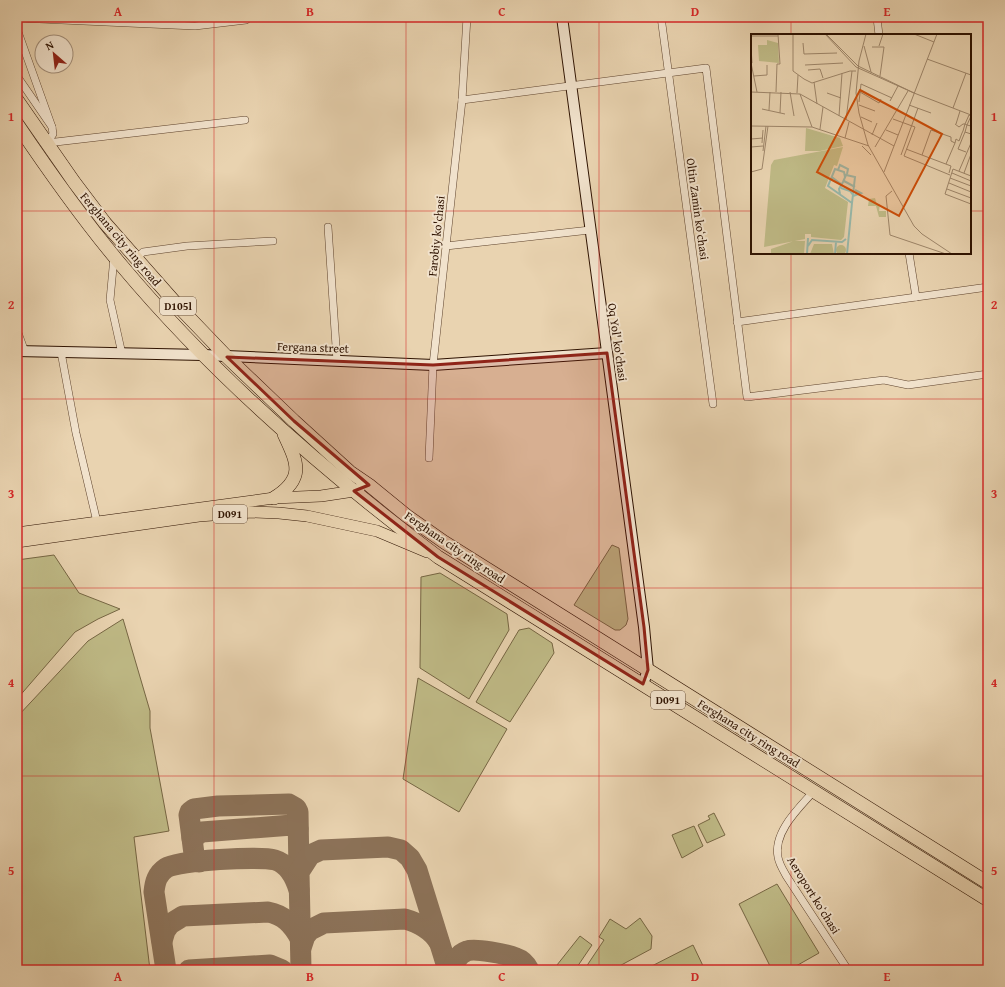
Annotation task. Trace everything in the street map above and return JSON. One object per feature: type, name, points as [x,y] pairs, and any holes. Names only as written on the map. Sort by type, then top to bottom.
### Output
[{"type":"highway","name":"Ferghana city ring road","points":[[17,100],[105,223],[136,259],[227,357],[299,426],[350,472],[369,484],[407,516],[444,542],[988,883]]},
{"type":"highway","name":"Ferghana city ring road","points":[[17,124],[89,226],[163,313],[203,356],[282,430],[354,491],[438,557],[644,684],[691,715],[988,900]]},
{"type":"highway","points":[[274,498],[285,491],[295,477],[297,468],[292,451],[282,430]]},
{"type":"main road","name":"D091","points":[[17,533],[274,498],[321,496],[354,491],[369,484]]},
{"type":"main road","name":"D091","points":[[17,542],[199,516],[252,512],[307,516],[377,531],[438,557]]},
{"type":"street","points":[[17,18],[195,26],[246,20],[250,17]]},
{"type":"street","name":"Farobiy ko'chasi","points":[[429,458],[433,365],[462,100],[467,17]]},
{"type":"street","name":"Oq Yol' ko'chasi","points":[[562,17],[643,619],[648,670]]},
{"type":"street","name":"Oltin Zamin koʻchasi","points":[[661,17],[713,404]]},
{"type":"street","points":[[879,34],[877,18],[881,17]]},
{"type":"street","points":[[17,29],[52,126],[53,134],[47,143]]},
{"type":"street","points":[[462,100],[706,68],[747,397],[884,380],[908,385],[988,374]]},
{"type":"street","points":[[17,76],[52,126]]},
{"type":"street","points":[[47,143],[245,120]]},
{"type":"street","points":[[328,227],[337,361]]},
{"type":"street","points":[[446,246],[590,230]]},
{"type":"street","points":[[136,259],[143,252],[180,247],[273,241]]},
{"type":"street","points":[[909,254],[916,297]]},
{"type":"street","points":[[114,256],[110,300],[122,354]]},
{"type":"street","points":[[737,322],[988,287]]},
{"type":"street","points":[[17,330],[21,351]]},
{"type":"street","name":"Fergana street","points":[[21,351],[433,365],[607,353]]},
{"type":"street","points":[[61,352],[76,433],[97,522]]},
{"type":"street","points":[[644,684],[648,670]]},
{"type":"street","name":"Aeroport koʻchasi","points":[[814,791],[782,831],[778,845],[778,856],[780,865],[787,877],[848,970]]},
{"type":"highlighted area","points":[[607,353],[644,627],[648,670],[643,684],[438,557],[354,491],[369,485],[294,421],[227,357],[433,365]]},
{"type":"shaded area","points":[[612,545],[619,548],[628,619],[626,625],[620,630],[615,630],[574,605]]},
{"type":"shaded area","points":[[54,555],[79,593],[120,609],[75,632],[17,699],[17,560]]},
{"type":"shaded area","points":[[440,573],[507,614],[509,630],[469,699],[420,668],[421,577]]},
{"type":"shaded area","points":[[123,619],[150,711],[150,728],[169,831],[134,837],[150,970],[17,970],[17,717],[88,641]]},
{"type":"shaded area","points":[[529,628],[552,643],[554,653],[510,722],[476,702],[519,630]]},
{"type":"shaded area","points":[[418,678],[507,729],[459,812],[403,779]]},
{"type":"shaded area","points":[[714,813],[725,835],[707,843],[698,825],[710,819],[708,816]]},
{"type":"shaded area","points":[[694,826],[703,846],[682,858],[672,835]]},
{"type":"shaded area","points":[[777,884],[819,953],[789,970],[772,970],[739,904]]},
{"type":"shaded area","points":[[640,918],[652,936],[651,949],[612,970],[584,970],[604,940],[599,937],[610,919],[626,929]]},
{"type":"shaded area","points":[[580,936],[592,945],[575,970],[553,970]]},
{"type":"shaded area","points":[[693,945],[705,970],[644,970]]},
{"type":"taxiway","points":[[199,862],[195,858],[194,854],[189,815],[194,809],[218,806],[289,804],[296,808],[298,812],[299,872]]},
{"type":"taxiway","points":[[192,838],[202,832],[292,825],[298,829]]},
{"type":"taxiway","points":[[301,970],[299,872],[310,855],[321,850],[388,847],[401,850],[410,858],[417,870],[448,970]]},
{"type":"taxiway","points":[[166,970],[154,892],[157,878],[166,868],[174,865],[202,861],[254,858],[275,860],[287,868],[295,880],[299,890]]},
{"type":"taxiway","points":[[162,941],[165,931],[170,924],[183,916],[268,912],[279,915],[287,921],[294,928],[300,938]]},
{"type":"taxiway","points":[[301,948],[305,936],[310,930],[324,923],[405,919],[424,927],[432,933],[439,942]]},
{"type":"taxiway","points":[[452,970],[459,956],[471,950],[511,956],[524,962],[529,970]]},
{"type":"taxiway","points":[[189,970],[270,965],[282,970]]}]
